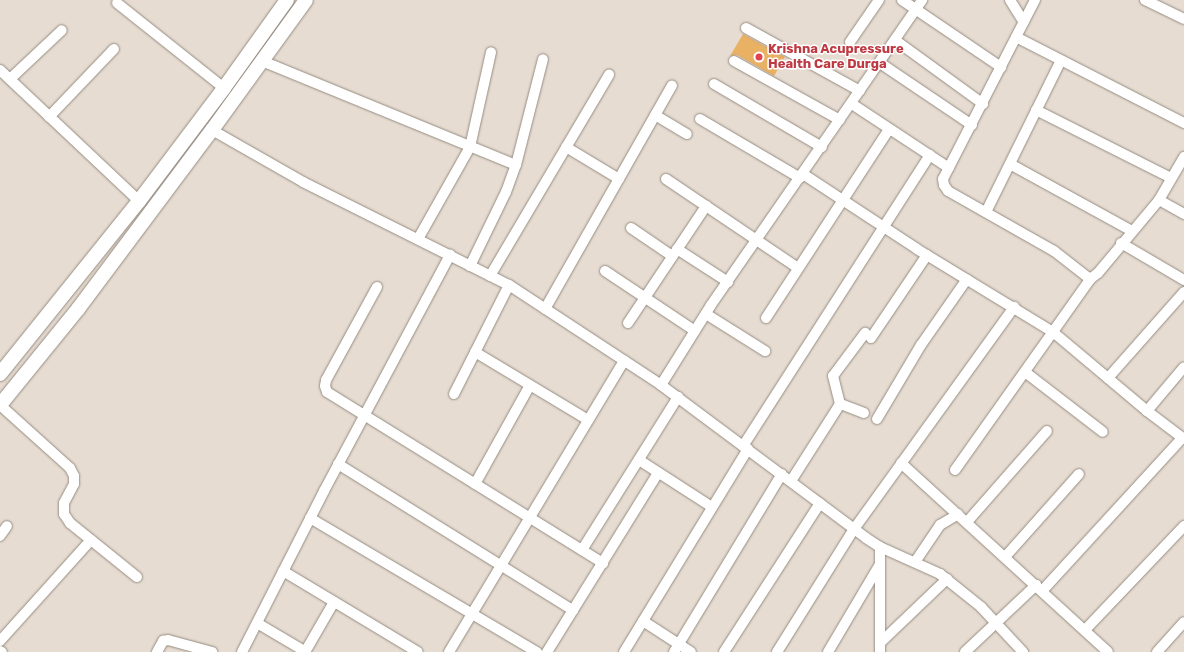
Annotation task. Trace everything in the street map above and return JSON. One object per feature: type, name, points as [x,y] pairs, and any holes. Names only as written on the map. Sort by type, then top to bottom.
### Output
[{"type":"main road","points":[[0,374],[139,201],[224,88],[286,0]]},
{"type":"main road","points":[[0,405],[78,309],[212,130],[306,0]]},
{"type":"street","points":[[850,42],[879,0]]},
{"type":"street","points":[[902,0],[1001,67]]},
{"type":"street","points":[[661,385],[706,314],[852,104],[922,0]]},
{"type":"street","points":[[1010,0],[1024,22]]},
{"type":"street","points":[[1035,0],[943,179],[944,185],[948,191],[1054,251],[1090,279]]},
{"type":"street","points":[[1145,0],[1184,19]]},
{"type":"street","points":[[117,3],[224,88]]},
{"type":"street","points":[[746,28],[860,91]]},
{"type":"street","points":[[10,79],[62,30]]},
{"type":"street","points":[[1016,37],[1184,122]]},
{"type":"street","points":[[895,40],[982,104]]},
{"type":"street","points":[[49,117],[114,49]]},
{"type":"street","points":[[418,239],[470,146],[492,52]]},
{"type":"street","points":[[470,266],[506,192],[516,165],[543,59]]},
{"type":"street","points":[[986,212],[1061,60]]},
{"type":"street","points":[[262,61],[516,165]]},
{"type":"street","points":[[734,61],[840,120]]},
{"type":"street","points":[[880,63],[972,125]]},
{"type":"street","points":[[0,70],[139,201]]},
{"type":"street","points":[[490,276],[609,75]]},
{"type":"street","points":[[714,84],[822,147]]},
{"type":"street","points":[[545,309],[672,85]]},
{"type":"street","points":[[852,104],[949,168]]},
{"type":"street","points":[[1036,110],[1171,178]]},
{"type":"street","points":[[655,115],[687,134]]},
{"type":"street","points":[[700,119],[842,199],[927,255],[1053,332],[1147,411],[1183,438],[1039,588],[965,652]]},
{"type":"street","points":[[766,318],[842,199],[889,129]]},
{"type":"street","points":[[212,130],[303,182],[509,285],[678,397],[854,529],[880,546],[940,574],[981,607],[1023,652]]},
{"type":"street","points":[[566,148],[619,179]]},
{"type":"street","points":[[624,652],[746,448],[930,155]]},
{"type":"street","points":[[956,470],[1090,279],[1098,273],[1121,243],[1159,200],[1184,157]]},
{"type":"street","points":[[1010,164],[1132,231]]},
{"type":"street","points":[[666,179],[798,268]]},
{"type":"street","points":[[1159,200],[1184,214]]},
{"type":"street","points":[[628,323],[706,206]]},
{"type":"street","points":[[631,228],[728,282]]},
{"type":"street","points":[[1121,243],[1184,280]]},
{"type":"street","points":[[242,652],[338,464],[450,255]]},
{"type":"street","points":[[791,481],[840,404],[833,376],[868,335],[927,255]]},
{"type":"street","points":[[605,271],[695,331]]},
{"type":"street","points":[[877,419],[921,345],[967,279]]},
{"type":"street","points":[[454,394],[509,285]]},
{"type":"street","points":[[377,287],[326,380],[325,386],[328,392],[364,416],[603,563]]},
{"type":"street","points":[[1108,378],[1184,292]]},
{"type":"street","points":[[777,652],[854,529],[1014,307]]},
{"type":"street","points":[[706,314],[765,351]]},
{"type":"street","points":[[475,352],[588,420]]},
{"type":"street","points":[[450,652],[528,517],[624,360]]},
{"type":"street","points":[[1147,411],[1184,367]]},
{"type":"street","points":[[1025,372],[1103,432]]},
{"type":"street","points":[[475,484],[530,385]]},
{"type":"street","points":[[582,550],[678,397]]},
{"type":"street","points":[[840,404],[864,413]]},
{"type":"street","points":[[0,405],[70,468],[74,476],[74,484],[64,504],[64,514],[70,523],[137,577]]},
{"type":"street","points":[[967,522],[1047,431]]},
{"type":"street","points":[[639,460],[712,507]]},
{"type":"street","points":[[902,463],[1108,652]]},
{"type":"street","points":[[338,464],[574,610]]},
{"type":"street","points":[[547,652],[658,473]]},
{"type":"street","points":[[676,648],[782,474]]},
{"type":"street","points":[[1005,557],[1079,474]]},
{"type":"street","points":[[724,652],[820,503]]},
{"type":"street","points":[[915,562],[940,525],[958,514]]},
{"type":"street","points":[[310,518],[537,652]]},
{"type":"street","points":[[0,536],[7,526]]},
{"type":"street","points":[[1085,630],[1184,526]]},
{"type":"street","points":[[0,641],[91,540]]},
{"type":"street","points":[[880,546],[880,647]]},
{"type":"street","points":[[828,652],[880,564]]},
{"type":"street","points":[[283,571],[418,652]]},
{"type":"street","points":[[880,647],[947,579]]},
{"type":"street","points":[[257,623],[305,652],[334,602]]},
{"type":"street","points":[[643,621],[676,648],[692,652]]},
{"type":"street","points":[[1157,652],[1184,622]]},
{"type":"street","points":[[157,652],[163,641],[168,640],[212,652]]},
{"type":"building","points":[[743,34],[785,57],[774,76],[737,55],[730,56]]},
{"type":"place","name":"Krishna Acupressure Health Care Durga","points":[[759,57]]}]
